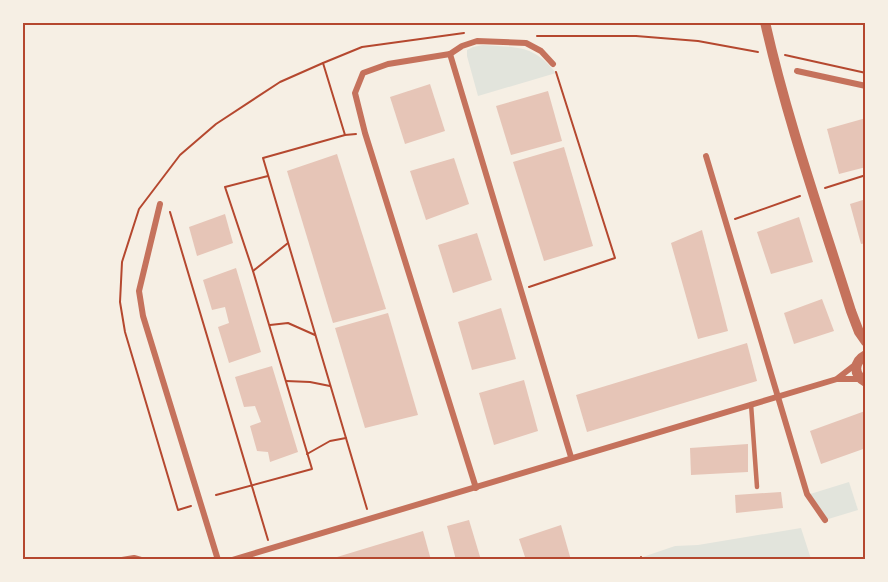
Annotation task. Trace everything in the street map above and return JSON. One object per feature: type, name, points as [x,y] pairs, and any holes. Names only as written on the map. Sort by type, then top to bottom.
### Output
[{"type":"street","points":[[765,22],[814,191],[859,332],[860,360],[857,373],[863,381]]},
{"type":"street","points":[[476,488],[365,133],[355,93],[363,73],[388,64],[450,54],[462,46],[477,41],[526,42],[541,51],[553,64]]},
{"type":"street","points":[[450,54],[571,457]]},
{"type":"street","points":[[797,71],[866,86]]},
{"type":"street","points":[[706,156],[807,495],[825,520]]},
{"type":"street","points":[[160,204],[139,291],[143,316],[218,560]]},
{"type":"street","points":[[859,332],[866,342]]},
{"type":"street","points":[[837,379],[860,360]]},
{"type":"street","points":[[232,560],[777,396],[837,379],[863,381]]},
{"type":"street","points":[[122,560],[141,560]]},
{"type":"lane","points":[[751,404],[757,487]]},
{"type":"path","points":[[200,503],[178,510],[125,332],[120,302],[122,262],[139,209],[180,155],[216,124],[280,82],[362,47],[470,33]]},
{"type":"path","points":[[540,40],[537,36],[636,36],[698,41],[756,52],[772,52],[866,74]]},
{"type":"path","points":[[322,63],[345,135]]},
{"type":"path","points":[[521,290],[615,258],[553,64]]},
{"type":"path","points":[[365,133],[345,135],[263,158],[370,519]]},
{"type":"path","points":[[726,222],[866,175]]},
{"type":"path","points":[[216,495],[312,469],[253,271],[225,188],[268,176]]},
{"type":"path","points":[[170,211],[270,548]]},
{"type":"path","points":[[253,271],[288,243]]},
{"type":"path","points":[[269,325],[288,323],[315,335]]},
{"type":"path","points":[[286,381],[330,386]]},
{"type":"path","points":[[307,454],[330,441],[346,438]]},
{"type":"shaded area","points":[[483,45],[524,49],[532,52],[556,73],[478,96],[467,50]]},
{"type":"shaded area","points":[[849,482],[858,510],[825,520],[807,495]]},
{"type":"shaded area","points":[[801,528],[811,559],[634,560],[675,546],[698,545]]},
{"type":"building","points":[[430,84],[445,131],[405,144],[390,97]]},
{"type":"building","points":[[548,91],[562,141],[511,155],[496,106]]},
{"type":"building","points":[[866,118],[866,167],[839,174],[827,129]]},
{"type":"building","points":[[564,147],[593,246],[544,261],[513,162]]},
{"type":"building","points":[[337,154],[386,309],[333,323],[287,171]]},
{"type":"building","points":[[454,158],[469,204],[426,220],[410,171]]},
{"type":"building","points":[[866,199],[866,243],[861,244],[850,204]]},
{"type":"building","points":[[225,214],[233,243],[197,256],[189,227]]},
{"type":"building","points":[[799,217],[813,262],[771,274],[757,232]]},
{"type":"building","points":[[702,230],[728,331],[698,339],[671,243]]},
{"type":"building","points":[[477,233],[492,280],[453,293],[438,245]]},
{"type":"building","points":[[236,268],[261,352],[229,363],[218,327],[229,323],[225,307],[212,310],[203,280]]},
{"type":"building","points":[[822,299],[834,331],[794,344],[784,313]]},
{"type":"building","points":[[501,308],[516,359],[472,370],[458,322]]},
{"type":"building","points":[[388,313],[418,415],[365,428],[335,328]]},
{"type":"building","points":[[747,343],[757,381],[587,432],[576,395]]},
{"type":"building","points":[[272,366],[298,452],[270,462],[268,452],[257,451],[250,426],[261,422],[255,406],[244,407],[235,377]]},
{"type":"building","points":[[524,380],[538,431],[494,445],[479,393]]},
{"type":"building","points":[[865,411],[866,448],[821,464],[810,431]]},
{"type":"building","points":[[748,444],[748,472],[691,475],[690,448]]},
{"type":"building","points":[[781,492],[783,508],[736,513],[735,495]]},
{"type":"building","points":[[469,520],[481,560],[456,560],[447,526]]},
{"type":"building","points":[[561,525],[571,560],[526,560],[519,539]]},
{"type":"building","points":[[423,531],[431,560],[338,560],[337,557]]}]
